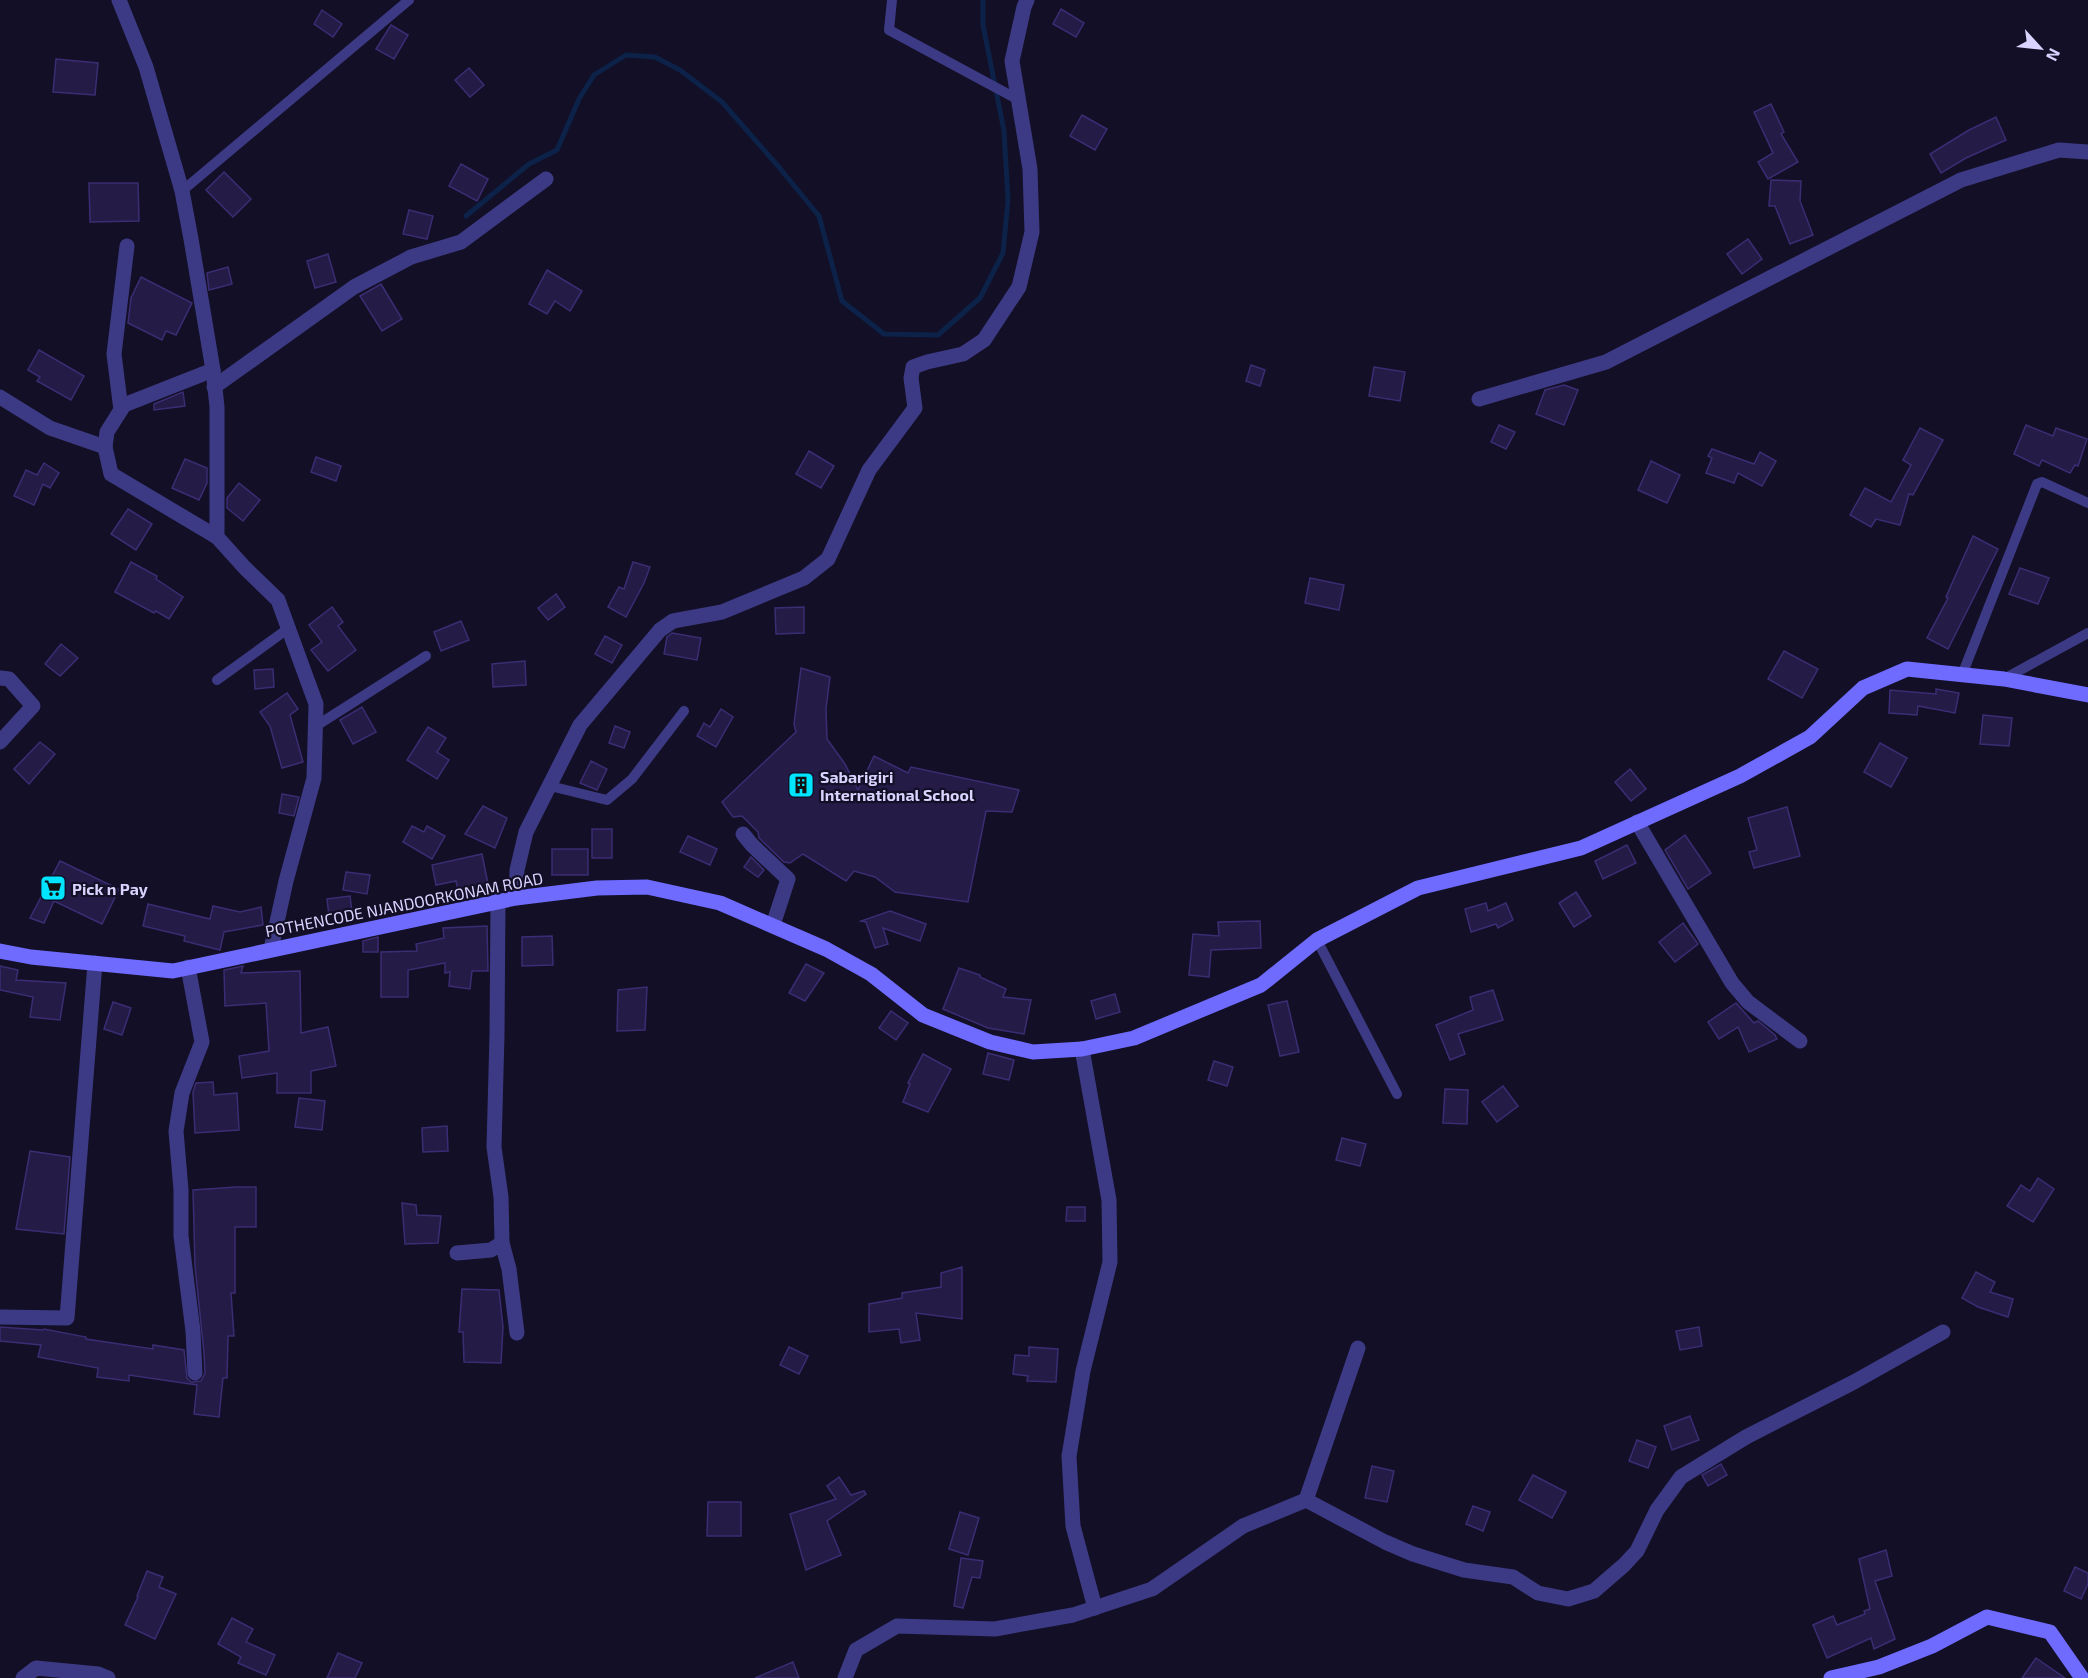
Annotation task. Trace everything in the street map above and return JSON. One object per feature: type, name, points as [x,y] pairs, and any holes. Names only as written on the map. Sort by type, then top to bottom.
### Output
[{"type":"main road","name":"POTHENCODE NJANDOORKONAM ROAD","points":[[0,951],[31,957],[173,971],[498,901],[597,888],[647,886],[720,903],[826,949],[872,974],[923,1015],[990,1042],[1033,1052],[1082,1049],[1134,1038],[1261,985],[1317,940],[1418,888],[1581,848],[1740,776],[1810,737],[1863,688],[1907,669],[2004,679],[2088,695]]},
{"type":"main road","points":[[1831,1678],[1879,1667],[1932,1646],[1987,1617],[2050,1632],[2082,1678]]},
{"type":"street","points":[[119,0],[146,67],[182,191],[213,370],[217,407],[217,537]]},
{"type":"street","points":[[516,898],[517,870],[526,832],[580,725],[660,630],[673,621],[733,608],[804,578],[828,559],[869,470],[915,408],[911,378],[913,367],[963,354],[984,340],[1019,287],[1032,232],[1030,169],[1012,61],[1027,0]]},
{"type":"street","points":[[1479,399],[1606,362],[1961,180],[2059,150],[2088,152]]},
{"type":"street","points":[[214,387],[354,287],[411,257],[461,242],[546,179]]},
{"type":"street","points":[[121,410],[114,354],[127,246]]},
{"type":"street","points":[[213,370],[124,405],[107,432],[105,447],[111,474],[217,537],[278,600],[316,704],[314,778],[286,881],[271,949]]},
{"type":"street","points":[[0,398],[50,428],[105,447]]},
{"type":"street","points":[[0,678],[9,679],[33,706],[0,742]]},
{"type":"street","points":[[1638,822],[1732,983],[1748,1002],[1800,1041]]},
{"type":"street","points":[[743,834],[788,879],[773,925]]},
{"type":"street","points":[[498,901],[494,1136],[501,1197],[502,1243],[510,1269],[517,1333]]},
{"type":"street","points":[[0,1317],[67,1318],[95,963]]},
{"type":"street","points":[[188,967],[202,1042],[182,1093],[176,1131],[181,1190],[181,1236],[193,1331],[195,1373]]},
{"type":"street","points":[[1082,1049],[1109,1200],[1110,1262],[1083,1371],[1069,1455],[1073,1526],[1095,1608]]},
{"type":"street","points":[[457,1253],[491,1250],[502,1243]]},
{"type":"street","points":[[1306,1500],[1385,1542],[1413,1554],[1464,1570],[1513,1578],[1538,1593],[1568,1599],[1594,1591],[1637,1551],[1657,1510],[1681,1477],[1746,1437],[1854,1382],[1943,1332]]},
{"type":"street","points":[[845,1678],[856,1650],[897,1626],[995,1629],[1073,1615],[1152,1589],[1243,1526],[1306,1500],[1358,1348]]},
{"type":"street","points":[[23,1678],[36,1668],[98,1674],[108,1678]]},
{"type":"lane","points":[[182,191],[409,0]]},
{"type":"lane","points":[[892,0],[889,30],[1019,100]]},
{"type":"lane","points":[[1962,675],[2037,484],[2042,483],[2088,502]]},
{"type":"lane","points":[[217,680],[289,628]]},
{"type":"lane","points":[[2004,679],[2088,633]]},
{"type":"lane","points":[[315,726],[426,656]]},
{"type":"lane","points":[[550,786],[607,800],[632,779],[684,711]]},
{"type":"lane","points":[[1317,940],[1397,1094]]},
{"type":"building","points":[[1061,9],[1084,23],[1076,37],[1053,24]]},
{"type":"building","points":[[322,10],[342,24],[333,37],[314,24]]},
{"type":"building","points":[[391,25],[408,35],[394,59],[376,49]]},
{"type":"building","points":[[56,59],[98,63],[95,95],[53,92]]},
{"type":"building","points":[[469,68],[484,85],[470,97],[455,80]]},
{"type":"building","points":[[1771,104],[1784,132],[1781,134],[1798,162],[1768,179],[1758,162],[1773,153],[1754,112]]},
{"type":"building","points":[[1082,115],[1107,129],[1095,150],[1070,136]]},
{"type":"building","points":[[1996,117],[2006,140],[1966,158],[1941,173],[1930,154],[1969,130]]},
{"type":"building","points":[[461,164],[488,179],[477,201],[449,186]]},
{"type":"building","points":[[224,172],[251,199],[233,217],[206,190]]},
{"type":"building","points":[[1771,180],[1801,181],[1800,201],[1813,235],[1790,244],[1775,206],[1769,206]]},
{"type":"building","points":[[89,183],[138,183],[139,221],[90,222]]},
{"type":"building","points":[[409,210],[433,216],[427,239],[403,234]]},
{"type":"building","points":[[1748,239],[1762,259],[1742,274],[1727,254]]},
{"type":"building","points":[[328,254],[336,282],[315,288],[307,261]]},
{"type":"building","points":[[228,267],[232,284],[209,290],[207,273]]},
{"type":"building","points":[[547,270],[582,291],[570,311],[555,301],[547,314],[529,304]]},
{"type":"building","points":[[141,277],[192,303],[176,335],[166,331],[162,340],[128,323],[131,298]]},
{"type":"building","points":[[381,284],[402,319],[382,331],[360,296]]},
{"type":"building","points":[[39,350],[84,376],[71,400],[37,381],[40,377],[28,370]]},
{"type":"building","points":[[1251,365],[1265,370],[1260,386],[1246,381]]},
{"type":"building","points":[[1374,367],[1405,372],[1400,401],[1369,396]]},
{"type":"building","points":[[1564,385],[1578,390],[1564,425],[1536,414],[1545,390]]},
{"type":"building","points":[[183,392],[185,406],[154,410],[154,404]]},
{"type":"building","points":[[1499,425],[1515,432],[1506,449],[1491,442]]},
{"type":"building","points":[[2026,425],[2053,436],[2056,428],[2087,439],[2078,466],[2075,465],[2070,473],[2042,460],[2039,466],[2014,454]]},
{"type":"building","points":[[1920,428],[1943,440],[1913,495],[1909,494],[1900,525],[1876,519],[1871,527],[1850,515],[1865,488],[1891,502],[1911,465],[1903,460]]},
{"type":"building","points":[[1712,449],[1754,464],[1760,452],[1776,461],[1762,486],[1738,473],[1734,483],[1706,473],[1712,458],[1708,456]]},
{"type":"building","points":[[809,451],[834,466],[821,488],[796,474]]},
{"type":"building","points":[[316,457],[341,466],[336,481],[311,472]]},
{"type":"building","points":[[185,459],[207,468],[207,483],[199,500],[172,488]]},
{"type":"building","points":[[1651,461],[1680,475],[1667,503],[1638,490]]},
{"type":"building","points":[[44,463],[59,473],[50,488],[43,484],[34,505],[14,496],[26,470],[37,475]]},
{"type":"building","points":[[239,483],[260,500],[243,521],[227,508],[227,498]]},
{"type":"building","points":[[128,509],[152,524],[136,550],[111,534]]},
{"type":"building","points":[[1973,536],[1998,549],[1948,649],[1927,638],[1948,598],[1946,597]]},
{"type":"building","points":[[131,562],[157,576],[156,579],[183,597],[169,619],[115,592]]},
{"type":"building","points":[[633,562],[650,567],[626,617],[608,607],[619,587],[624,589]]},
{"type":"building","points":[[2020,568],[2049,578],[2038,604],[2009,594]]},
{"type":"building","points":[[1310,578],[1344,585],[1339,610],[1305,603]]},
{"type":"building","points":[[556,594],[565,607],[548,620],[538,608]]},
{"type":"building","points":[[332,607],[343,622],[338,626],[356,650],[328,671],[311,650],[322,642],[309,625]]},
{"type":"building","points":[[804,607],[804,633],[776,634],[775,608]]},
{"type":"building","points":[[461,621],[469,640],[441,651],[434,632]]},
{"type":"building","points":[[672,633],[701,638],[697,660],[664,654],[667,637]]},
{"type":"building","points":[[605,636],[622,645],[612,663],[595,654]]},
{"type":"building","points":[[61,644],[78,658],[60,676],[45,664]]},
{"type":"building","points":[[1784,651],[1818,669],[1802,698],[1768,679]]},
{"type":"building","points":[[525,661],[526,685],[493,687],[492,664]]},
{"type":"building","name":"Sabarigiri International School","points":[[801,668],[830,677],[826,709],[827,739],[845,764],[858,790],[874,756],[908,773],[911,767],[1019,790],[1012,812],[986,811],[968,902],[895,892],[875,877],[854,871],[846,881],[803,854],[790,863],[784,862],[759,838],[758,832],[742,816],[733,817],[722,802],[796,732],[794,724]]},
{"type":"building","points":[[273,669],[274,687],[255,689],[254,670]]},
{"type":"building","points":[[1936,689],[1959,693],[1955,713],[1918,706],[1917,715],[1889,713],[1890,690],[1936,694]]},
{"type":"building","points":[[287,693],[298,709],[290,715],[303,762],[282,768],[270,726],[260,712]]},
{"type":"building","points":[[362,707],[376,732],[353,744],[340,720]]},
{"type":"building","points":[[721,709],[733,717],[716,747],[697,736],[704,723],[710,727]]},
{"type":"building","points":[[1983,715],[2012,718],[2009,746],[1980,744]]},
{"type":"building","points":[[615,726],[630,732],[624,748],[609,743]]},
{"type":"building","points":[[428,727],[446,738],[437,752],[449,760],[437,779],[407,760]]},
{"type":"building","points":[[40,742],[55,754],[29,784],[14,769]]},
{"type":"building","points":[[1880,743],[1907,758],[1891,787],[1864,772]]},
{"type":"building","points":[[591,761],[607,769],[597,790],[580,783]]},
{"type":"building","points":[[1630,769],[1646,789],[1631,801],[1615,782]]},
{"type":"building","points":[[282,794],[299,797],[294,816],[279,813]]},
{"type":"building","points":[[483,806],[507,818],[495,848],[465,834]]},
{"type":"building","points":[[1787,807],[1800,856],[1754,868],[1749,852],[1757,850],[1748,818]]},
{"type":"building","points":[[412,826],[424,832],[427,826],[445,836],[432,859],[403,842]]},
{"type":"building","points":[[592,829],[612,829],[612,858],[592,858]]},
{"type":"building","points":[[1685,835],[1711,873],[1688,889],[1665,850]]},
{"type":"building","points":[[688,836],[717,849],[710,865],[680,852]]},
{"type":"building","points":[[1627,845],[1636,863],[1603,879],[1595,861]]},
{"type":"building","points":[[552,849],[588,849],[588,875],[552,875]]},
{"type":"building","points":[[482,854],[489,889],[459,896],[456,881],[436,885],[432,865]]},
{"type":"building","points":[[751,857],[764,870],[758,877],[744,867]]},
{"type":"building","points":[[60,861],[119,889],[102,924],[54,901],[44,923],[30,918]]},
{"type":"building","points":[[346,872],[370,875],[367,894],[343,890]]},
{"type":"building","points":[[1576,892],[1591,916],[1574,927],[1559,903]]},
{"type":"building","points":[[350,896],[352,912],[329,916],[327,899]]},
{"type":"building","points":[[1486,903],[1488,911],[1506,903],[1513,920],[1498,928],[1496,924],[1471,932],[1465,909]]},
{"type":"building","points":[[148,904],[210,919],[213,906],[240,912],[261,907],[263,925],[224,932],[220,950],[184,941],[185,936],[143,926]]},
{"type":"building","points":[[890,911],[926,924],[920,941],[883,928],[888,944],[875,948],[866,922],[861,921]]},
{"type":"building","points":[[1260,921],[1261,948],[1211,950],[1209,977],[1189,975],[1193,934],[1219,936],[1218,922]]},
{"type":"building","points":[[1683,923],[1698,944],[1675,962],[1659,942]]},
{"type":"building","points":[[487,926],[488,971],[472,971],[470,989],[449,986],[450,972],[445,973],[445,963],[408,970],[408,997],[381,997],[381,952],[417,951],[416,944],[444,938],[443,928]]},
{"type":"building","points":[[552,936],[553,965],[522,966],[522,937]]},
{"type":"building","points":[[378,937],[378,952],[363,952],[363,941]]},
{"type":"building","points":[[806,964],[824,973],[805,1001],[789,993]]},
{"type":"building","points":[[0,966],[18,970],[16,980],[66,983],[60,1020],[30,1017],[33,997],[0,990]]},
{"type":"building","points":[[243,966],[241,973],[300,971],[301,1033],[328,1027],[336,1066],[311,1071],[311,1093],[277,1093],[277,1073],[242,1078],[239,1056],[269,1051],[266,1003],[225,1006],[224,970]]},
{"type":"building","points":[[959,968],[980,975],[1006,989],[1003,997],[1031,1000],[1024,1034],[988,1028],[943,1009]]},
{"type":"building","points":[[647,987],[645,1030],[617,1031],[618,990]]},
{"type":"building","points":[[1493,990],[1503,1020],[1458,1034],[1465,1054],[1450,1060],[1436,1025],[1473,1010],[1470,997]]},
{"type":"building","points":[[1115,994],[1120,1012],[1096,1019],[1091,1001]]},
{"type":"building","points":[[1287,1001],[1299,1052],[1280,1056],[1268,1005]]},
{"type":"building","points":[[113,1002],[131,1008],[122,1035],[104,1029]]},
{"type":"building","points":[[1736,1003],[1754,1023],[1758,1021],[1777,1039],[1749,1052],[1738,1027],[1719,1039],[1708,1022]]},
{"type":"building","points":[[891,1011],[908,1023],[896,1040],[879,1028]]},
{"type":"building","points":[[988,1053],[1014,1060],[1009,1080],[983,1074]]},
{"type":"building","points":[[923,1054],[951,1069],[928,1112],[903,1102],[910,1084],[908,1083]]},
{"type":"building","points":[[1214,1061],[1233,1067],[1227,1086],[1208,1080]]},
{"type":"building","points":[[213,1082],[214,1095],[237,1093],[239,1130],[195,1133],[193,1092],[196,1083]]},
{"type":"building","points":[[1503,1086],[1518,1106],[1497,1122],[1482,1102]]},
{"type":"building","points":[[1445,1089],[1468,1090],[1467,1124],[1443,1123]]},
{"type":"building","points":[[299,1098],[325,1101],[322,1130],[295,1127]]},
{"type":"building","points":[[447,1126],[448,1151],[423,1152],[422,1128]]},
{"type":"building","points":[[1342,1138],[1366,1144],[1360,1166],[1336,1160]]},
{"type":"building","points":[[30,1151],[70,1157],[64,1234],[16,1229]]},
{"type":"building","points":[[2038,1178],[2054,1189],[2033,1222],[2007,1206],[2021,1185],[2030,1191]]},
{"type":"building","points":[[256,1187],[256,1227],[235,1227],[235,1293],[231,1293],[234,1336],[228,1336],[227,1378],[223,1378],[219,1417],[194,1414],[197,1385],[129,1375],[129,1381],[97,1377],[98,1368],[38,1357],[41,1345],[0,1341],[0,1327],[44,1329],[86,1337],[86,1339],[153,1349],[153,1345],[184,1350],[187,1378],[191,1382],[201,1381],[205,1373],[195,1266],[193,1190]]},
{"type":"building","points":[[402,1203],[416,1205],[417,1215],[441,1216],[438,1243],[405,1244]]},
{"type":"building","points":[[1067,1207],[1085,1207],[1085,1221],[1066,1221]]},
{"type":"building","points":[[962,1267],[962,1319],[916,1313],[920,1340],[901,1343],[899,1329],[869,1332],[869,1304],[902,1298],[902,1293],[941,1287],[941,1273]]},
{"type":"building","points":[[1976,1272],[1995,1282],[1990,1292],[2013,1299],[2008,1317],[1978,1307],[1962,1298]]},
{"type":"building","points":[[462,1289],[499,1290],[503,1327],[501,1363],[464,1362],[463,1332],[459,1332]]},
{"type":"building","points":[[1699,1327],[1702,1346],[1680,1350],[1676,1331]]},
{"type":"building","points":[[789,1347],[808,1356],[799,1374],[780,1365]]},
{"type":"building","points":[[1029,1347],[1058,1349],[1056,1382],[1027,1381],[1028,1376],[1013,1374],[1015,1355],[1029,1356]]},
{"type":"building","points":[[1690,1416],[1699,1440],[1672,1450],[1664,1426]]},
{"type":"building","points":[[1637,1440],[1656,1447],[1648,1468],[1629,1461]]},
{"type":"building","points":[[1721,1464],[1727,1475],[1708,1486],[1702,1475]]},
{"type":"building","points":[[1372,1466],[1394,1471],[1387,1502],[1365,1498]]},
{"type":"building","points":[[1533,1475],[1566,1492],[1552,1518],[1519,1500]]},
{"type":"building","points":[[839,1477],[851,1495],[864,1491],[866,1494],[827,1521],[841,1555],[806,1570],[790,1514],[836,1499],[827,1486]]},
{"type":"building","points":[[708,1502],[741,1502],[741,1536],[707,1536]]},
{"type":"building","points":[[1473,1506],[1490,1512],[1483,1531],[1466,1524]]},
{"type":"building","points":[[960,1512],[979,1518],[968,1555],[949,1549]]},
{"type":"building","points":[[1886,1550],[1892,1576],[1875,1581],[1895,1639],[1874,1649],[1871,1638],[1827,1658],[1813,1625],[1833,1616],[1837,1625],[1865,1614],[1864,1611],[1870,1609],[1859,1559]]},
{"type":"building","points":[[961,1558],[983,1561],[980,1578],[972,1577],[963,1608],[954,1606]]},
{"type":"building","points":[[2075,1567],[2088,1573],[2088,1584],[2081,1599],[2064,1591]]},
{"type":"building","points":[[147,1571],[163,1577],[159,1587],[176,1594],[155,1639],[125,1625]]},
{"type":"building","points":[[232,1618],[253,1629],[246,1642],[275,1655],[266,1675],[238,1663],[241,1657],[218,1644]]},
{"type":"building","points":[[338,1653],[362,1663],[355,1678],[327,1678]]},
{"type":"building","points":[[2036,1658],[2065,1678],[2022,1678]]},
{"type":"building","points":[[793,1662],[799,1678],[755,1678]]},
{"type":"waterway","points":[[466,216],[529,164],[557,150],[579,99],[594,75],[626,55],[655,57],[680,70],[722,102],[819,216],[842,301],[884,334],[938,335],[980,298],[1003,253],[1008,200],[1004,131],[983,25],[983,0]]},
{"type":"place","name":"Sabarigiri International School","points":[[801,785]]},
{"type":"place","name":"Pick n Pay","points":[[53,888]]}]
